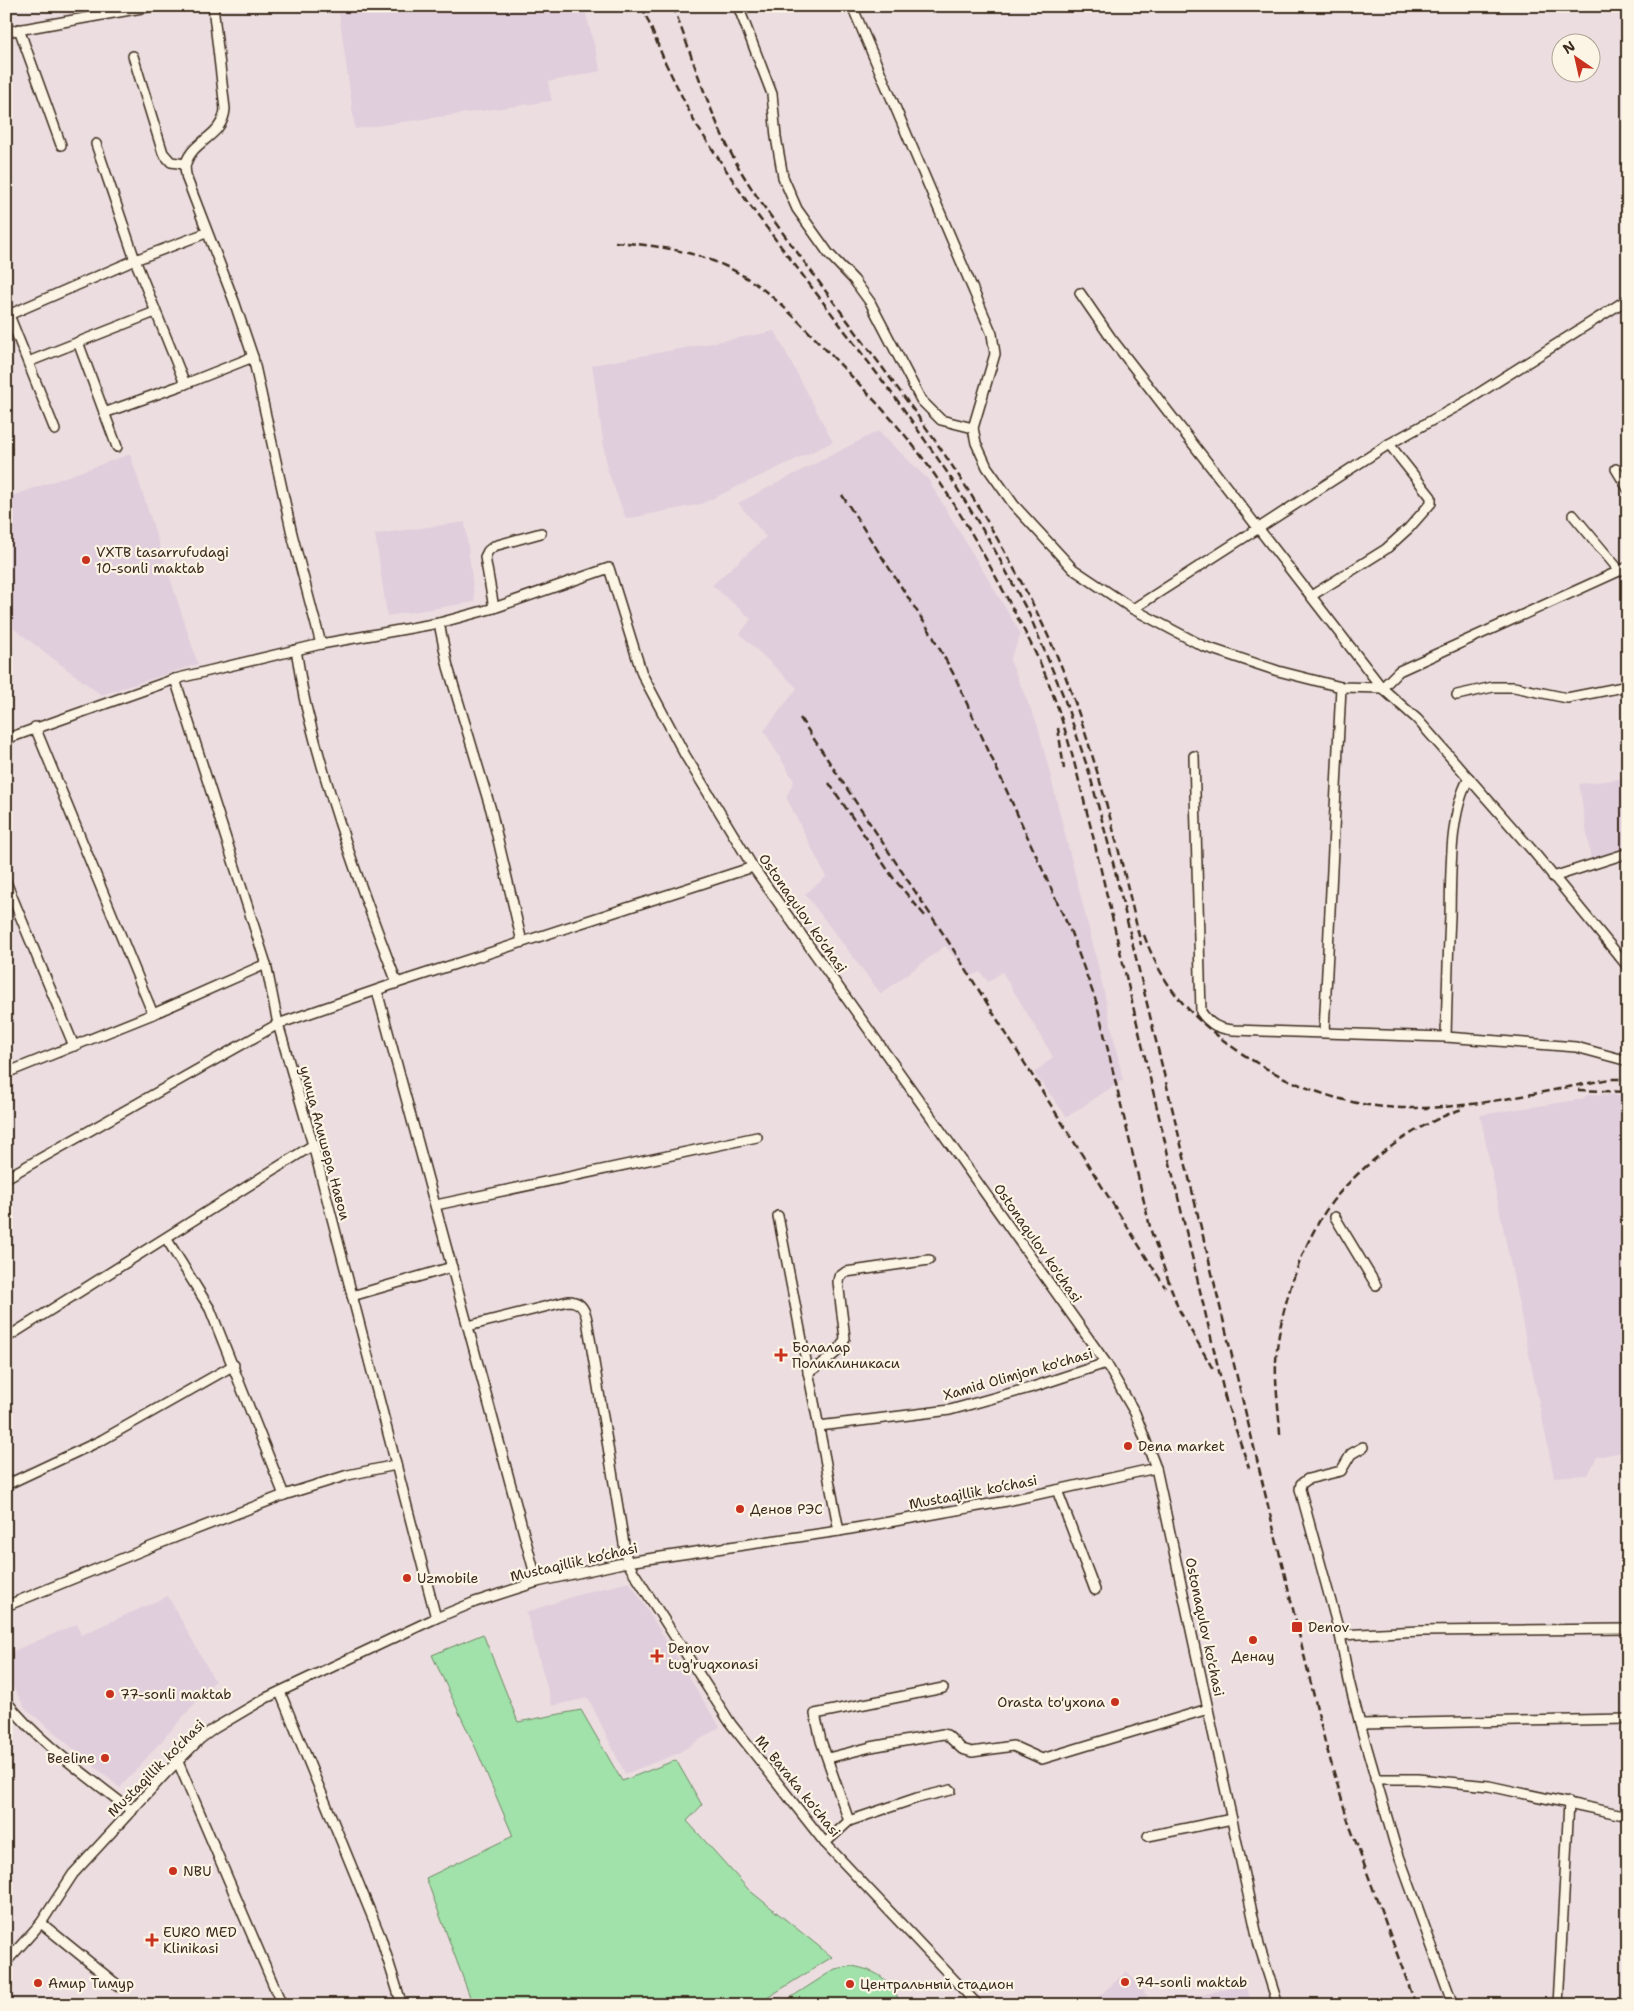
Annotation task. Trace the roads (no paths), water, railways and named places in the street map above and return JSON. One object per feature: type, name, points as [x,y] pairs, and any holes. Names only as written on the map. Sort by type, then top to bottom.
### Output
[{"type":"street","points":[[213,6],[226,110],[224,120],[218,130],[191,153],[185,164],[187,179],[206,234],[234,301],[253,357],[292,534],[321,644]]},
{"type":"street","points":[[738,6],[772,94],[776,137],[783,177],[797,208],[829,254],[854,280],[870,302],[921,400],[941,420],[973,428]]},
{"type":"street","points":[[852,6],[992,334],[995,354],[973,428],[976,443],[987,467],[1014,505],[1073,569],[1133,609],[1202,646],[1278,670],[1341,687],[1382,688],[1399,671],[1624,569],[1573,515]]},
{"type":"street","points":[[6,32],[102,11],[147,7]]},
{"type":"street","points":[[19,29],[61,146]]},
{"type":"street","points":[[133,56],[163,153],[171,162],[185,164]]},
{"type":"street","points":[[96,144],[135,260],[185,384]]},
{"type":"street","points":[[54,430],[8,315],[135,260],[206,234]]},
{"type":"street","points":[[1080,294],[1382,688],[1417,718],[1532,850],[1553,878],[1628,967]]},
{"type":"street","points":[[1133,609],[1389,444],[1465,402],[1628,299]]},
{"type":"street","points":[[28,362],[155,312]]},
{"type":"street","points":[[78,342],[117,447]]},
{"type":"street","points":[[104,413],[253,357]]},
{"type":"street","points":[[1310,596],[1386,549],[1409,528],[1431,503],[1431,498],[1389,444]]},
{"type":"street","points":[[1616,469],[1628,489]]},
{"type":"street","points":[[6,739],[35,727],[175,679],[321,644],[439,623],[494,608],[485,557],[488,550],[494,546],[540,533]]},
{"type":"street","name":"Ostonaqulov ko'chasi","points":[[494,608],[609,568],[642,674],[684,755],[752,867],[1106,1364],[1135,1413],[1156,1468],[1259,1945],[1278,2005]]},
{"type":"street","points":[[439,623],[448,667],[491,810],[522,942]]},
{"type":"street","points":[[296,650],[307,712],[335,811],[360,886],[397,982]]},
{"type":"street","name":"улица Алишера Навои","points":[[175,679],[266,964],[278,1024],[312,1145],[436,1618]]},
{"type":"street","points":[[1457,695],[1493,687],[1514,687],[1567,698],[1628,686]]},
{"type":"street","points":[[1324,1032],[1341,687]]},
{"type":"street","points":[[35,727],[153,1014]]},
{"type":"street","points":[[1194,756],[1201,1012],[1211,1024],[1221,1029],[1446,1037],[1576,1047],[1628,1061]]},
{"type":"street","points":[[1446,1037],[1451,873],[1454,836],[1462,790],[1469,778]]},
{"type":"street","points":[[1553,878],[1628,853]]},
{"type":"street","points":[[6,1178],[278,1024],[377,991],[397,982],[752,867]]},
{"type":"street","points":[[6,882],[74,1046]]},
{"type":"street","points":[[6,1073],[153,1014],[266,964]]},
{"type":"street","points":[[377,991],[536,1582]]},
{"type":"street","points":[[436,1205],[757,1137]]},
{"type":"street","points":[[6,1338],[312,1145]]},
{"type":"street","points":[[778,1216],[839,1531]]},
{"type":"street","points":[[1335,1217],[1376,1286]]},
{"type":"street","points":[[166,1238],[210,1309],[234,1365],[284,1495]]},
{"type":"street","points":[[808,1373],[830,1357],[844,1342],[838,1282],[842,1274],[929,1260]]},
{"type":"street","points":[[352,1296],[452,1267]]},
{"type":"street","points":[[468,1326],[568,1300],[576,1301],[583,1307],[587,1320],[627,1562]]},
{"type":"street","name":"Xamid Olimjon ko'chasi","points":[[819,1426],[950,1410],[1106,1364]]},
{"type":"street","points":[[6,1485],[102,1440],[234,1365]]},
{"type":"street","points":[[1363,1447],[1350,1455],[1341,1471],[1308,1479],[1302,1482],[1300,1486],[1340,1635],[1360,1724],[1395,1845],[1453,2005]]},
{"type":"street","points":[[6,1606],[284,1495],[348,1474],[396,1465]]},
{"type":"street","name":"Mustaqillik ko‘chasi","points":[[6,1962],[40,1923],[73,1874],[178,1762],[215,1728],[280,1692],[436,1618],[475,1602],[536,1582],[627,1562],[839,1531],[1007,1501],[1156,1468]]},
{"type":"street","points":[[1058,1490],[1095,1590]]},
{"type":"street","name":"M. Baraka ko'chasi","points":[[627,1562],[731,1724],[825,1843],[978,2005]]},
{"type":"street","points":[[1340,1635],[1420,1631],[1628,1629]]},
{"type":"street","points":[[848,1821],[814,1717],[816,1713],[943,1688]]},
{"type":"street","points":[[280,1692],[381,1938],[402,2005]]},
{"type":"street","points":[[6,1701],[55,1750],[132,1811]]},
{"type":"street","points":[[828,1758],[871,1747],[944,1734],[966,1751],[972,1752],[1013,1746],[1042,1759],[1208,1709]]},
{"type":"street","points":[[1360,1724],[1628,1719]]},
{"type":"street","points":[[178,1762],[282,2005]]},
{"type":"street","points":[[1376,1779],[1418,1779],[1489,1786],[1628,1816]]},
{"type":"street","points":[[825,1843],[848,1821],[917,1798],[951,1790]]},
{"type":"street","points":[[1558,2005],[1569,1802]]},
{"type":"street","points":[[1148,1836],[1232,1819]]},
{"type":"street","points":[[40,1923],[120,1987]]},
{"type":"railway","points":[[642,6],[665,62],[695,123],[748,203],[900,404],[949,475],[992,545],[1029,614],[1063,695],[1089,772],[1109,846],[1325,1742],[1348,1821],[1416,2005]]},
{"type":"railway","points":[[673,6],[713,113],[731,154],[742,173],[770,215],[935,440],[978,506],[1019,577],[1065,674],[1083,725],[1102,787],[1141,945]]},
{"type":"railway","points":[[615,242],[671,249],[712,260],[741,274],[783,306],[874,400],[914,446],[956,508],[1005,594],[1044,672],[1056,702],[1073,757],[1226,1401]]},
{"type":"railway","points":[[842,495],[931,633],[954,675],[1070,930],[1097,1004],[1151,1231],[1178,1308],[1214,1371]]},
{"type":"railway","points":[[800,718],[948,941],[1165,1287]]},
{"type":"railway","points":[[1058,728],[1064,769]]},
{"type":"railway","points":[[829,783],[894,879],[926,917]]},
{"type":"railway","points":[[1144,935],[1159,970],[1178,998],[1215,1034],[1261,1066],[1327,1095],[1362,1104],[1392,1108],[1422,1108],[1486,1102],[1610,1079],[1628,1079]]},
{"type":"railway","points":[[1578,1090],[1628,1092]]},
{"type":"railway","points":[[1280,1434],[1276,1371],[1278,1342],[1287,1298],[1303,1253],[1313,1232],[1336,1197],[1363,1169],[1410,1134],[1427,1124],[1462,1109]]},
{"type":"railway","points":[[1224,1395],[1249,1468]]},
{"type":"place","name":"VXTB tasarrufudagi 10-sonli maktab","points":[[86,560]]},
{"type":"place","name":"Болалар Поликлиникаси","points":[[781,1355]]},
{"type":"place","name":"Dena market","points":[[1128,1446]]},
{"type":"place","name":"Денов РЭС","points":[[740,1509]]},
{"type":"place","name":"Uzmobile","points":[[407,1578]]},
{"type":"place","name":"Denov","points":[[1297,1627]]},
{"type":"place","name":"Денау","points":[[1253,1640]]},
{"type":"place","name":"Denov tug'ruqxonasi","points":[[657,1656]]},
{"type":"place","name":"77-sonli maktab","points":[[110,1694]]},
{"type":"place","name":"Orasta to'yxona","points":[[1115,1702]]},
{"type":"place","name":"Beeline","points":[[105,1758]]},
{"type":"place","name":"NBU","points":[[173,1871]]},
{"type":"place","name":"EURO MED Klinikasi","points":[[152,1940]]},
{"type":"place","name":"74-sonli maktab","points":[[1125,1982]]},
{"type":"place","name":"Амир Тимур","points":[[38,1983]]},
{"type":"place","name":"Центральный стадион","points":[[850,1984]]}]
